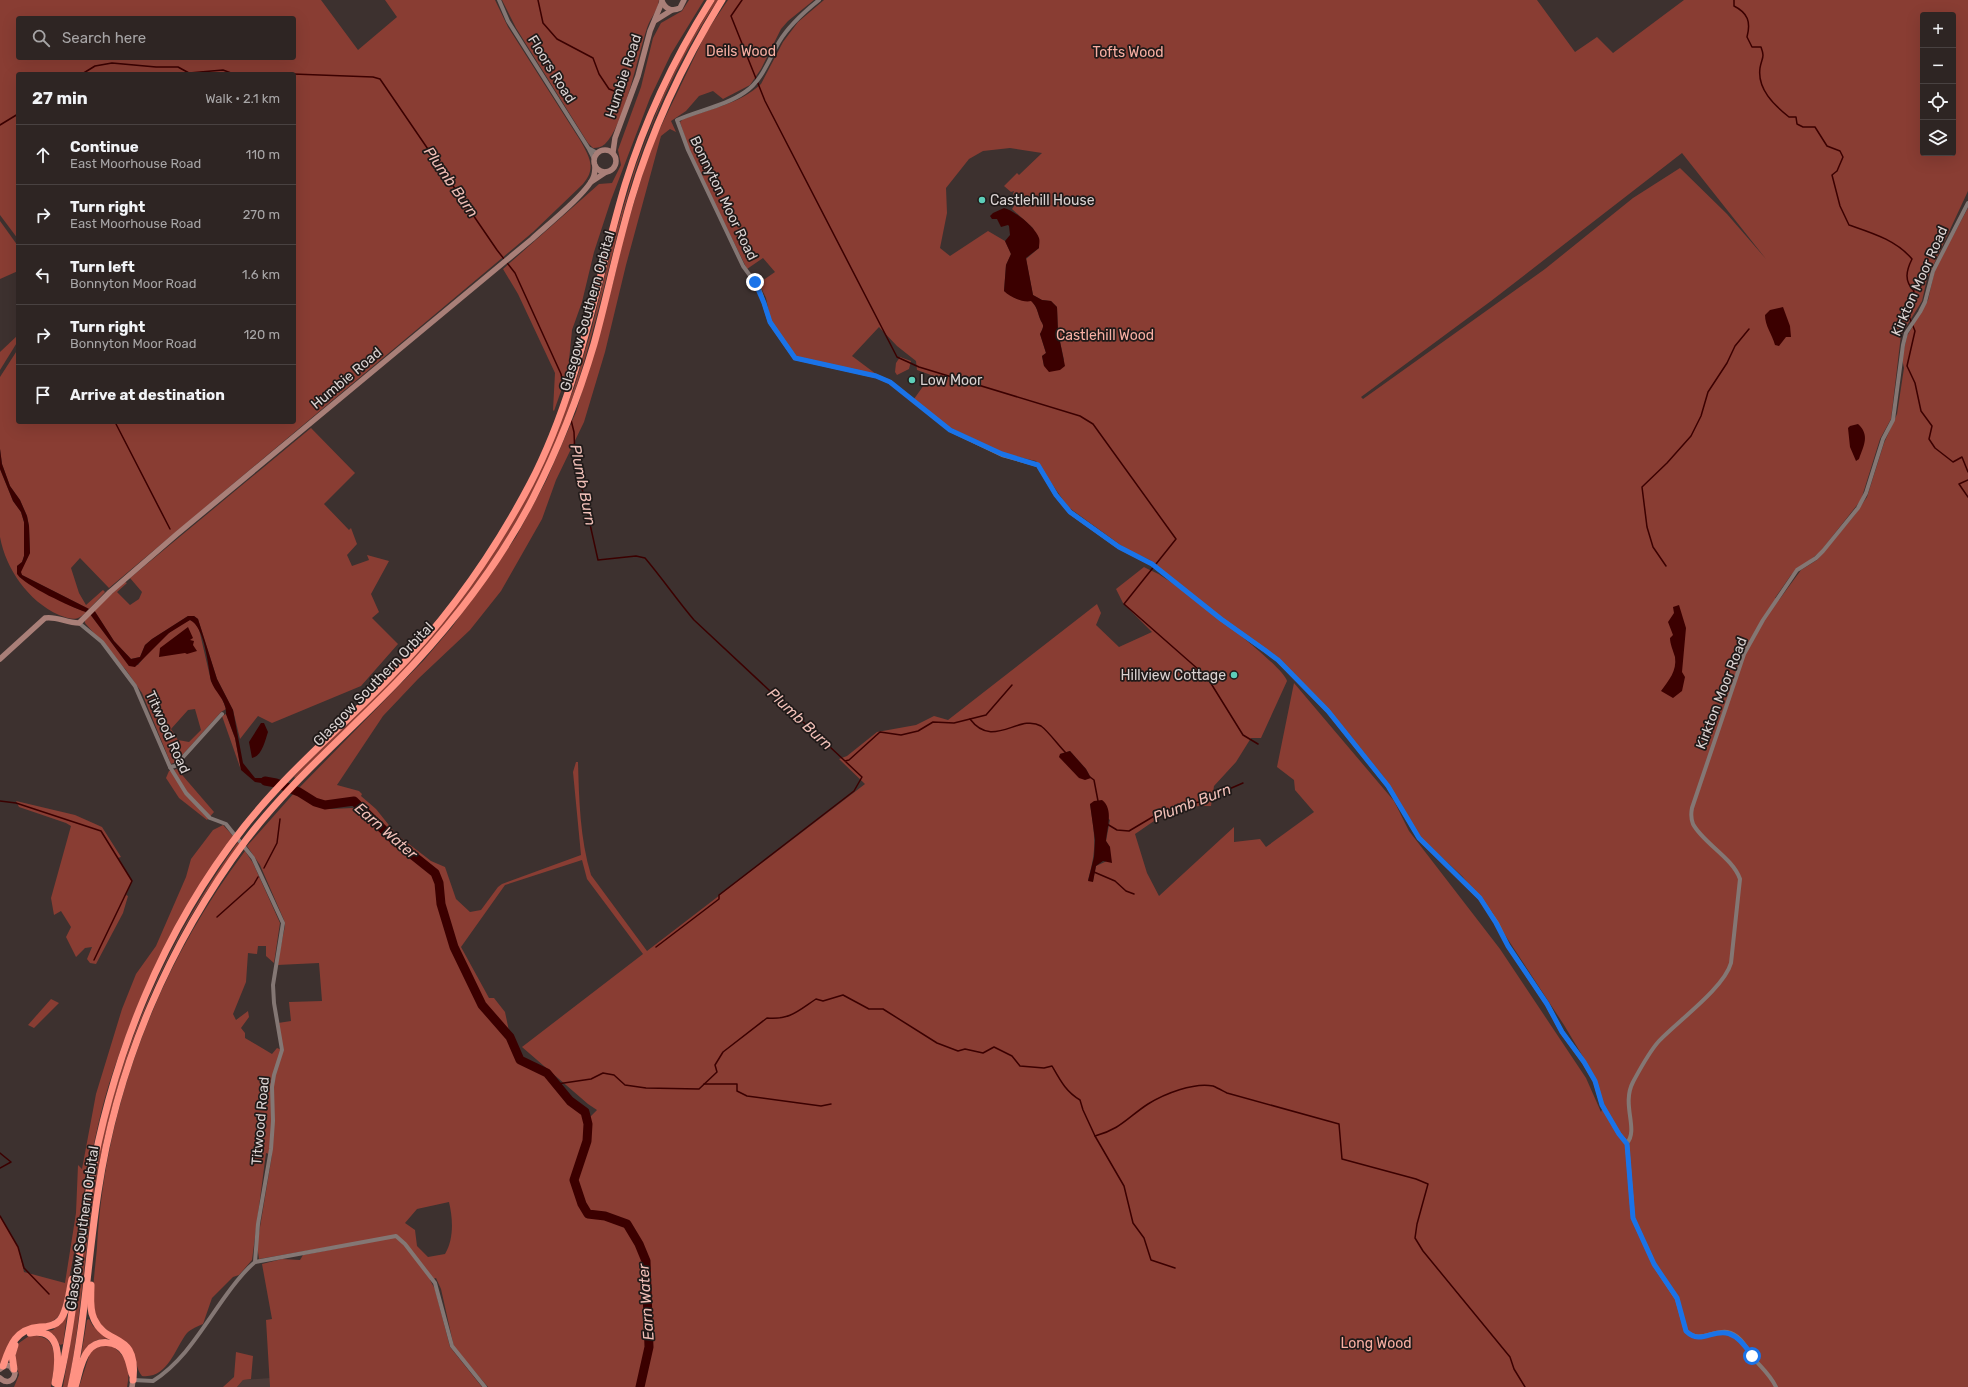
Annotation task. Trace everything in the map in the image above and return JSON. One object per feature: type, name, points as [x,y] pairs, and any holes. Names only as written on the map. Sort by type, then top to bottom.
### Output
[{"type":"highway","name":"Glasgow Southern Orbital","points":[[58,1387],[70,1325],[92,1170],[108,1100],[128,1038],[150,984],[204,884],[243,829],[295,770],[393,675],[449,610],[508,524],[532,480],[574,376],[626,183],[634,160],[662,88],[677,58],[711,0]]},
{"type":"highway","name":"Glasgow Southern Orbital","points":[[71,1387],[81,1330],[98,1192],[112,1120],[130,1060],[150,1007],[172,959],[207,898],[247,839],[306,771],[398,682],[433,644],[483,580],[520,523],[547,470],[568,423],[593,347],[631,200],[651,140],[686,60],[722,0]]},
{"type":"highway","points":[[1,1368],[10,1345],[17,1336],[28,1329],[52,1326],[62,1317],[84,1218]]},
{"type":"highway","points":[[92,1237],[91,1311],[98,1325],[123,1343],[130,1351],[134,1364],[133,1383]]},
{"type":"highway","points":[[14,1369],[12,1352],[18,1340],[31,1332],[43,1333],[51,1338],[57,1348],[59,1356],[54,1387]]},
{"type":"highway","points":[[75,1387],[87,1352],[94,1345],[100,1343],[112,1343],[123,1350],[128,1361],[133,1383]]},
{"type":"street","name":"Floors Road","points":[[499,0],[508,21],[594,159]]},
{"type":"street","name":"Bonnyton Moor Road","points":[[819,0],[800,16],[787,30],[756,83],[746,92],[728,101],[677,120],[688,150],[744,266],[759,288],[770,322],[795,358],[876,376],[890,382],[950,430],[1002,454],[1038,465],[1056,495],[1070,512],[1119,547],[1152,564],[1221,619],[1278,660],[1328,711],[1388,786],[1419,838],[1480,898],[1496,923],[1508,946],[1547,1004],[1562,1032],[1584,1062],[1595,1081],[1602,1105],[1619,1134],[1627,1144]]},
{"type":"street","points":[[662,1],[666,8],[673,10]]},
{"type":"street","name":"Humbie Road","points":[[613,152],[616,138],[662,1]]},
{"type":"street","name":"Humbie Road","points":[[654,22],[661,16],[680,8],[685,1]]},
{"type":"street","name":"Humbie Road","points":[[603,150],[616,138]]},
{"type":"street","points":[[589,149],[597,153]]},
{"type":"street","points":[[603,150],[613,152],[616,163],[613,170],[606,172],[599,171],[595,166],[594,159],[597,153],[603,150]]},
{"type":"street","name":"Humbie Road","points":[[591,182],[595,173],[595,166]]},
{"type":"street","name":"Humbie Road","points":[[79,623],[94,607],[177,534],[532,239],[564,210],[591,182],[606,172]]},
{"type":"street","name":"Kirkton Moor Road","points":[[1627,1144],[1631,1139],[1633,1132],[1628,1106],[1628,1096],[1640,1069],[1658,1043],[1723,979],[1731,963],[1740,879],[1735,869],[1694,825],[1691,818],[1692,808],[1742,660],[1763,620],[1785,586],[1797,570],[1816,558],[1823,551],[1858,508],[1866,493],[1883,439],[1893,420],[1906,333],[1920,312],[1933,271],[1968,203]]},
{"type":"street","points":[[0,659],[45,618],[55,617],[70,622],[79,623]]},
{"type":"street","name":"Titwood Road","points":[[79,623],[102,642],[135,686],[170,767],[186,793],[210,818],[226,824],[253,858],[283,923],[273,984],[274,1003],[282,1045],[272,1087],[273,1121],[271,1150],[258,1224],[255,1262]]},
{"type":"street","points":[[170,767],[175,766],[222,714]]},
{"type":"street","points":[[1627,1144],[1633,1218],[1654,1264],[1677,1298],[1686,1331],[1695,1336],[1701,1337],[1723,1332],[1736,1336],[1767,1372],[1776,1387]]},
{"type":"street","points":[[133,1383],[153,1381],[172,1365],[192,1344],[240,1277],[255,1262],[396,1236],[400,1238],[437,1286],[452,1346],[485,1387]]},
{"type":"street","points":[[1,1368],[7,1365],[14,1369],[15,1375],[10,1387]]},
{"type":"street","points":[[1,1379],[7,1382],[12,1380]]},
{"type":"street","points":[[1,1379],[4,1387]]},
{"type":"shaded area","points":[[1004,208],[1013,212],[1024,220],[1034,229],[1039,238],[1039,248],[1026,258],[1033,295],[1042,300],[1051,301],[1057,307],[1058,332],[1065,366],[1060,370],[1049,372],[1044,366],[1042,356],[1046,353],[1040,334],[1043,325],[1034,304],[1031,301],[1017,299],[1004,291],[1006,265],[1011,254],[1005,241],[1010,235],[1009,226],[1001,227],[997,219],[992,219],[990,216]]},
{"type":"shaded area","points":[[1783,307],[1790,326],[1791,337],[1786,337],[1779,346],[1775,345],[1766,323],[1765,315],[1770,310]]},
{"type":"shaded area","points":[[1858,424],[1864,432],[1865,440],[1859,459],[1856,461],[1850,447],[1848,428]]},
{"type":"shaded area","points":[[0,449],[2,464],[10,486],[20,500],[27,516],[29,526],[30,553],[21,572],[22,575],[89,609],[86,612],[70,606],[38,590],[17,574],[17,566],[22,562],[24,556],[24,522],[21,512],[13,501],[0,469]]},
{"type":"shaded area","points":[[1679,605],[1686,628],[1682,672],[1685,677],[1682,691],[1673,698],[1661,691],[1672,675],[1675,667],[1675,657],[1670,638],[1673,635],[1668,622],[1674,613],[1673,607]]},
{"type":"shaded area","points":[[94,610],[114,641],[131,659],[140,657],[145,645],[152,639],[188,616],[194,616],[198,619],[217,679],[233,710],[243,763],[255,778],[278,780],[274,785],[255,782],[241,770],[235,738],[226,714],[225,705],[211,681],[205,648],[199,630],[195,624],[190,620],[169,633],[135,667],[129,666],[90,614]]},
{"type":"shaded area","points":[[188,627],[193,638],[190,640],[194,641],[193,645],[197,651],[187,654],[185,653],[159,657],[160,648]]},
{"type":"shaded area","points":[[261,723],[264,723],[268,732],[261,751],[252,758],[249,742]]},
{"type":"shaded area","points":[[1070,751],[1086,769],[1091,778],[1085,780],[1079,778],[1059,757],[1060,754]]},
{"type":"shaded area","points":[[1102,800],[1108,808],[1109,814],[1106,841],[1110,847],[1112,863],[1103,861],[1096,866],[1093,882],[1088,881],[1094,857],[1095,840],[1090,804],[1094,801]]},
{"type":"shaded area","points":[[270,1378],[270,1387],[237,1387],[243,1380]]},
{"type":"green space","points":[[0,0],[321,0],[358,50],[397,17],[385,0],[495,0],[508,27],[580,140],[589,157],[591,167],[590,173],[583,184],[533,232],[109,588],[80,558],[71,568],[79,593],[86,605],[103,590],[105,592],[89,609],[22,575],[20,572],[30,553],[29,526],[27,516],[20,500],[10,486],[2,464],[0,449],[0,377],[16,352],[16,424],[296,424],[296,72],[16,72],[16,236],[0,215]]},
{"type":"green space","points":[[502,0],[659,0],[657,8],[647,28],[624,107],[612,135],[604,145],[593,148],[588,143],[516,28]]},
{"type":"green space","points":[[689,0],[704,0],[671,54],[650,98],[611,200],[594,252],[582,302],[572,330],[568,371],[554,411],[555,373],[518,294],[503,269],[599,184],[612,183],[621,165],[618,150],[641,87],[653,38],[661,23],[682,11]]},
{"type":"green space","points":[[715,0],[718,0],[678,68],[656,115],[630,188],[574,395],[551,453],[522,511],[506,539],[469,593],[429,643],[380,695],[295,778],[294,777],[299,771],[378,693],[485,564],[562,417],[574,388],[591,331],[616,231],[636,165],[662,98],[684,52]]},
{"type":"green space","points":[[728,0],[814,0],[788,21],[781,29],[761,69],[750,85],[723,99],[713,91],[699,96],[686,111],[671,121],[676,132],[670,129],[661,136],[626,265],[605,352],[584,422],[556,480],[542,519],[501,591],[470,630],[418,679],[383,716],[337,785],[359,791],[362,794],[361,796],[376,809],[396,834],[431,861],[445,867],[456,899],[470,912],[481,910],[498,887],[502,884],[581,855],[573,772],[576,762],[578,762],[582,833],[591,875],[647,951],[865,784],[839,759],[847,756],[877,732],[916,725],[934,716],[948,720],[1097,604],[1101,613],[1096,625],[1119,647],[1152,632],[1123,603],[1116,589],[1144,567],[1159,574],[1174,584],[1210,611],[1269,660],[1281,672],[1287,681],[1261,738],[1251,738],[1236,762],[1214,786],[1211,806],[1178,809],[1162,816],[1135,834],[1147,873],[1159,896],[1234,827],[1234,842],[1260,839],[1266,847],[1314,812],[1295,790],[1294,780],[1277,767],[1294,683],[1394,801],[1409,831],[1500,949],[1586,1078],[1601,1112],[1604,1104],[1594,1075],[1492,912],[1462,876],[1420,837],[1399,800],[1383,776],[1331,712],[1279,658],[1220,616],[1150,560],[1126,549],[1068,507],[1036,461],[1005,454],[947,426],[914,399],[931,375],[917,370],[916,361],[897,346],[879,327],[852,356],[876,374],[796,356],[771,322],[766,298],[759,283],[775,272],[763,258],[747,269],[690,153],[680,122],[683,119],[734,101],[753,91],[761,84],[783,42],[798,22],[824,0],[1537,0],[1575,52],[1597,37],[1613,53],[1684,0],[1968,0],[1968,191],[1927,279],[1922,301],[1901,335],[1891,419],[1880,439],[1861,500],[1820,552],[1791,575],[1775,598],[1779,600],[1801,570],[1817,560],[1854,516],[1867,497],[1884,443],[1897,414],[1904,368],[1902,359],[1907,336],[1928,300],[1935,269],[1968,208],[1968,1387],[488,1387],[454,1347],[441,1289],[436,1278],[430,1280],[435,1289],[450,1347],[482,1387],[270,1387],[266,1320],[272,1319],[262,1264],[282,1259],[300,1260],[303,1255],[397,1237],[398,1235],[259,1259],[257,1245],[272,1155],[266,1153],[252,1260],[239,1275],[233,1277],[212,1298],[203,1324],[187,1333],[164,1368],[151,1376],[142,1376],[129,1348],[105,1328],[96,1317],[93,1310],[93,1297],[102,1194],[111,1141],[125,1089],[142,1038],[162,989],[187,941],[214,895],[245,851],[253,863],[280,923],[274,963],[266,956],[266,946],[258,946],[257,954],[248,953],[246,982],[233,1014],[236,1020],[248,1011],[249,1017],[241,1028],[245,1033],[245,1038],[272,1054],[277,1048],[282,1050],[278,1023],[291,1021],[289,1002],[322,1001],[319,963],[277,965],[285,926],[284,920],[260,865],[247,846],[295,792],[319,806],[331,809],[353,808],[363,813],[403,853],[434,876],[437,883],[440,883],[433,870],[396,840],[375,816],[354,799],[326,803],[320,802],[298,789],[424,660],[452,627],[516,537],[546,481],[576,412],[613,283],[625,232],[651,147],[707,31]],"holes":[[[1010,148],[1042,153],[1019,175],[1017,173],[1004,186],[1011,192],[1014,191],[1013,194],[1019,199],[1012,209],[1033,228],[1039,248],[1026,259],[1033,295],[1042,300],[1051,301],[1057,307],[1058,332],[1064,360],[1044,366],[1042,356],[1046,353],[1040,334],[1043,325],[1037,309],[1031,300],[1017,299],[1004,291],[1006,265],[1011,254],[1005,241],[988,231],[950,256],[940,248],[947,213],[946,188],[969,159],[983,151]],[[1682,153],[1766,259],[1727,214],[1680,168],[1633,198],[1545,269],[1363,399],[1361,397],[1491,301]],[[1070,751],[1086,769],[1091,778],[1060,754]],[[1090,804],[1110,820],[1106,841],[1110,847],[1107,861],[1096,866],[1093,881],[1088,880],[1094,851],[1093,825]],[[582,860],[587,879],[643,954],[522,1047],[597,1110],[586,1121],[583,1115],[569,1103],[550,1079],[542,1072],[518,1061],[510,1041],[505,1012],[494,998],[489,998],[461,947],[505,885]],[[449,1202],[452,1229],[450,1242],[445,1254],[428,1257],[417,1246],[415,1230],[405,1223],[417,1209]]]},
{"type":"green space","points":[[0,221],[16,243],[16,272],[0,279]]},
{"type":"green space","points":[[16,337],[16,344],[0,370],[0,352]]},
{"type":"green space","points":[[900,357],[911,361],[909,369],[897,375],[895,372],[896,363]]},
{"type":"green space","points":[[311,428],[355,473],[324,504],[349,530],[351,528],[357,544],[347,555],[352,566],[369,560],[367,555],[389,561],[371,594],[379,612],[372,618],[398,644],[361,686],[272,723],[258,716],[240,739],[233,710],[217,679],[198,619],[194,616],[188,616],[152,639],[145,645],[140,657],[131,659],[114,641],[94,610],[125,582],[127,583],[117,592],[130,605],[139,599],[142,592],[130,578]]},
{"type":"green space","points":[[0,469],[13,501],[21,512],[24,522],[24,556],[22,562],[17,566],[19,577],[73,607],[86,612],[80,617],[74,619],[67,618],[48,609],[28,593],[20,583],[7,561],[0,537]]},
{"type":"green space","points":[[90,614],[129,666],[138,665],[161,640],[175,628],[190,620],[194,622],[199,629],[211,681],[221,696],[226,709],[221,712],[176,762],[171,764],[142,693],[126,670],[85,623],[85,620]],"holes":[[[195,709],[201,730],[189,742],[178,740],[171,729],[188,710]]]},
{"type":"green space","points":[[226,714],[235,738],[241,770],[222,716]]},
{"type":"green space","points":[[177,769],[214,812],[207,820],[179,798],[166,778],[169,771]]},
{"type":"green space","points":[[16,801],[75,815],[102,827],[121,857],[118,858],[132,881],[126,895],[128,896],[123,913],[96,964],[90,963],[87,959],[92,947],[85,948],[76,957],[66,937],[71,927],[61,911],[54,915],[51,898],[71,826],[19,807]]},
{"type":"green space","points":[[223,825],[234,837],[194,894],[161,955],[132,1019],[109,1084],[100,1117],[61,1312],[57,1318],[52,1321],[29,1327],[18,1332],[9,1343],[0,1364],[0,1216],[18,1247],[24,1272],[65,1283],[76,1213],[78,1165],[82,1169],[96,1094],[122,1009],[136,974],[156,946],[186,877],[191,859],[213,830]]},
{"type":"green space","points":[[238,842],[240,845],[212,883],[187,922],[165,964],[146,1006],[130,1050],[104,1140],[95,1186],[68,1387],[63,1387],[96,1168],[101,1142],[124,1062],[154,985],[173,948],[192,912]]},
{"type":"green space","points":[[51,999],[59,1003],[34,1028],[28,1025]]},
{"type":"green space","points":[[67,1315],[63,1344],[60,1345],[53,1334],[45,1331],[53,1330]]},
{"type":"green space","points":[[89,1319],[93,1326],[109,1339],[100,1339],[92,1343],[86,1348],[81,1356],[87,1320]]},
{"type":"green space","points":[[29,1336],[40,1337],[47,1340],[52,1346],[54,1353],[54,1370],[51,1387],[14,1387],[19,1375],[15,1358],[16,1353],[19,1343]]},
{"type":"green space","points":[[111,1345],[124,1358],[128,1368],[127,1387],[79,1387],[90,1353],[96,1347]]},
{"type":"green space","points":[[236,1352],[253,1356],[251,1379],[243,1380],[237,1387],[223,1387],[234,1377]]},
{"type":"waterway","points":[[538,0],[543,23],[557,39],[593,58],[599,74],[609,89],[622,94]]},
{"type":"waterway","points":[[742,0],[731,16],[765,101],[897,357],[919,367],[1080,416],[1093,424],[1176,539],[1124,604],[1207,677],[1243,735],[1258,744]]},
{"type":"waterway","points":[[1734,0],[1734,6],[1747,18],[1749,27],[1747,37],[1752,47],[1761,47],[1763,56],[1760,68],[1761,83],[1772,102],[1789,117],[1796,117],[1797,124],[1803,127],[1815,127],[1827,146],[1840,151],[1843,157],[1837,171],[1832,175],[1840,206],[1849,225],[1875,234],[1891,242],[1906,252],[1912,259],[1907,272],[1907,280],[1914,291],[1906,309],[1915,331],[1907,366],[1915,383],[1921,411],[1932,426],[1929,439],[1935,448],[1953,462],[1962,457],[1968,472]]},
{"type":"waterway","name":"Plumb Burn","points":[[85,72],[95,66],[112,63],[156,67],[178,67],[187,72]]},
{"type":"waterway","name":"Plumb Burn","points":[[200,72],[223,70],[228,72]]},
{"type":"waterway","name":"Plumb Burn","points":[[296,74],[373,77],[380,79],[497,250],[515,273],[561,374],[565,393]]},
{"type":"waterway","name":"Plumb Burn","points":[[0,125],[16,115]]},
{"type":"waterway","points":[[1666,566],[1653,547],[1647,527],[1642,487],[1667,463],[1691,436],[1701,416],[1708,392],[1727,363],[1735,346],[1749,329]]},
{"type":"waterway","name":"Plumb Burn","points":[[571,420],[574,432],[575,457],[598,560],[636,556],[645,558],[694,620],[845,761],[849,760],[880,732],[901,735],[918,731],[933,722],[954,723],[986,715],[1012,685]]},
{"type":"waterway","points":[[116,424],[170,529]]},
{"type":"waterway","points":[[1968,480],[1959,484],[1968,497]]},
{"type":"waterway","name":"Plumb Burn","points":[[970,719],[979,728],[988,731],[997,731],[1033,723],[1041,726],[1047,731],[1066,753]]},
{"type":"waterway","points":[[656,947],[719,899],[719,895],[854,791],[862,777],[846,762]]},
{"type":"waterway","name":"Plumb Burn","points":[[1090,777],[1094,780],[1098,801]]},
{"type":"waterway","name":"Earn Water","points":[[265,781],[276,783],[299,792],[315,802],[325,805],[354,801],[395,841],[435,873],[439,883],[441,904],[454,947],[482,1005],[510,1037],[520,1060],[547,1073],[570,1101],[585,1112],[588,1124],[587,1141],[574,1180],[582,1204],[588,1214],[605,1216],[627,1224],[639,1244],[646,1261],[649,1347],[640,1387]]},
{"type":"waterway","name":"Plumb Burn","points":[[1107,824],[1117,830],[1129,831],[1161,812],[1199,802],[1243,783]]},
{"type":"waterway","points":[[0,801],[16,803],[101,831],[132,881],[94,960]]},
{"type":"waterway","points":[[264,868],[277,843],[280,819]]},
{"type":"waterway","points":[[1094,872],[1115,881],[1126,891],[1134,894]]},
{"type":"waterway","points":[[217,917],[254,884],[258,877]]},
{"type":"waterway","points":[[557,1084],[591,1079],[603,1073],[614,1075],[625,1085],[646,1088],[699,1089],[717,1072],[715,1065],[723,1052],[767,1018],[782,1018],[799,1011],[816,999],[823,1001],[843,995],[869,1009],[883,1009],[937,1043],[958,1051],[965,1049],[983,1053],[994,1047],[1012,1056],[1020,1066],[1044,1068],[1052,1066],[1067,1089],[1080,1100],[1095,1136],[1118,1126],[1148,1104],[1162,1096],[1188,1087],[1205,1085],[1213,1086],[1227,1093],[1339,1124],[1342,1159],[1416,1179],[1428,1184],[1417,1224],[1415,1238],[1423,1251],[1510,1357],[1514,1369],[1525,1387]]},
{"type":"waterway","points":[[704,1084],[737,1084],[737,1091],[747,1096],[821,1106],[831,1104]]},
{"type":"waterway","points":[[1095,1136],[1124,1186],[1133,1223],[1144,1238],[1151,1260],[1175,1268]]},
{"type":"waterway","points":[[0,1153],[11,1162],[0,1168]]},
{"type":"waterway","points":[[0,1216],[18,1247],[24,1268],[49,1294]]},
{"type":"place","name":"Castlehill House","points":[[982,200]]},
{"type":"place","name":"Low Moor","points":[[912,380]]},
{"type":"place","name":"Hillview Cottage","points":[[1234,675]]},
{"type":"route","points":[[755,282],[759,288],[770,322],[789,352],[795,358],[876,376],[890,382],[950,430],[1002,454],[1038,465],[1062,504],[1070,512],[1129,554],[1143,558],[1152,564],[1221,619],[1240,631],[1278,660],[1292,676],[1328,711],[1388,786],[1399,803],[1412,829],[1419,838],[1480,898],[1496,923],[1508,946],[1547,1004],[1558,1026],[1584,1062],[1595,1081],[1602,1105],[1613,1126],[1627,1144],[1632,1187],[1633,1218],[1654,1264],[1677,1298],[1686,1331],[1690,1335],[1701,1337],[1716,1332],[1729,1333],[1736,1336],[1744,1344],[1752,1356]]},
{"type":"park label","name":"Deils Wood","points":[[741,51]]},
{"type":"park label","name":"Tofts Wood","points":[[1128,52]]},
{"type":"park label","name":"Castlehill Wood","points":[[1105,335]]},
{"type":"park label","name":"Long Wood","points":[[1376,1343]]}]
